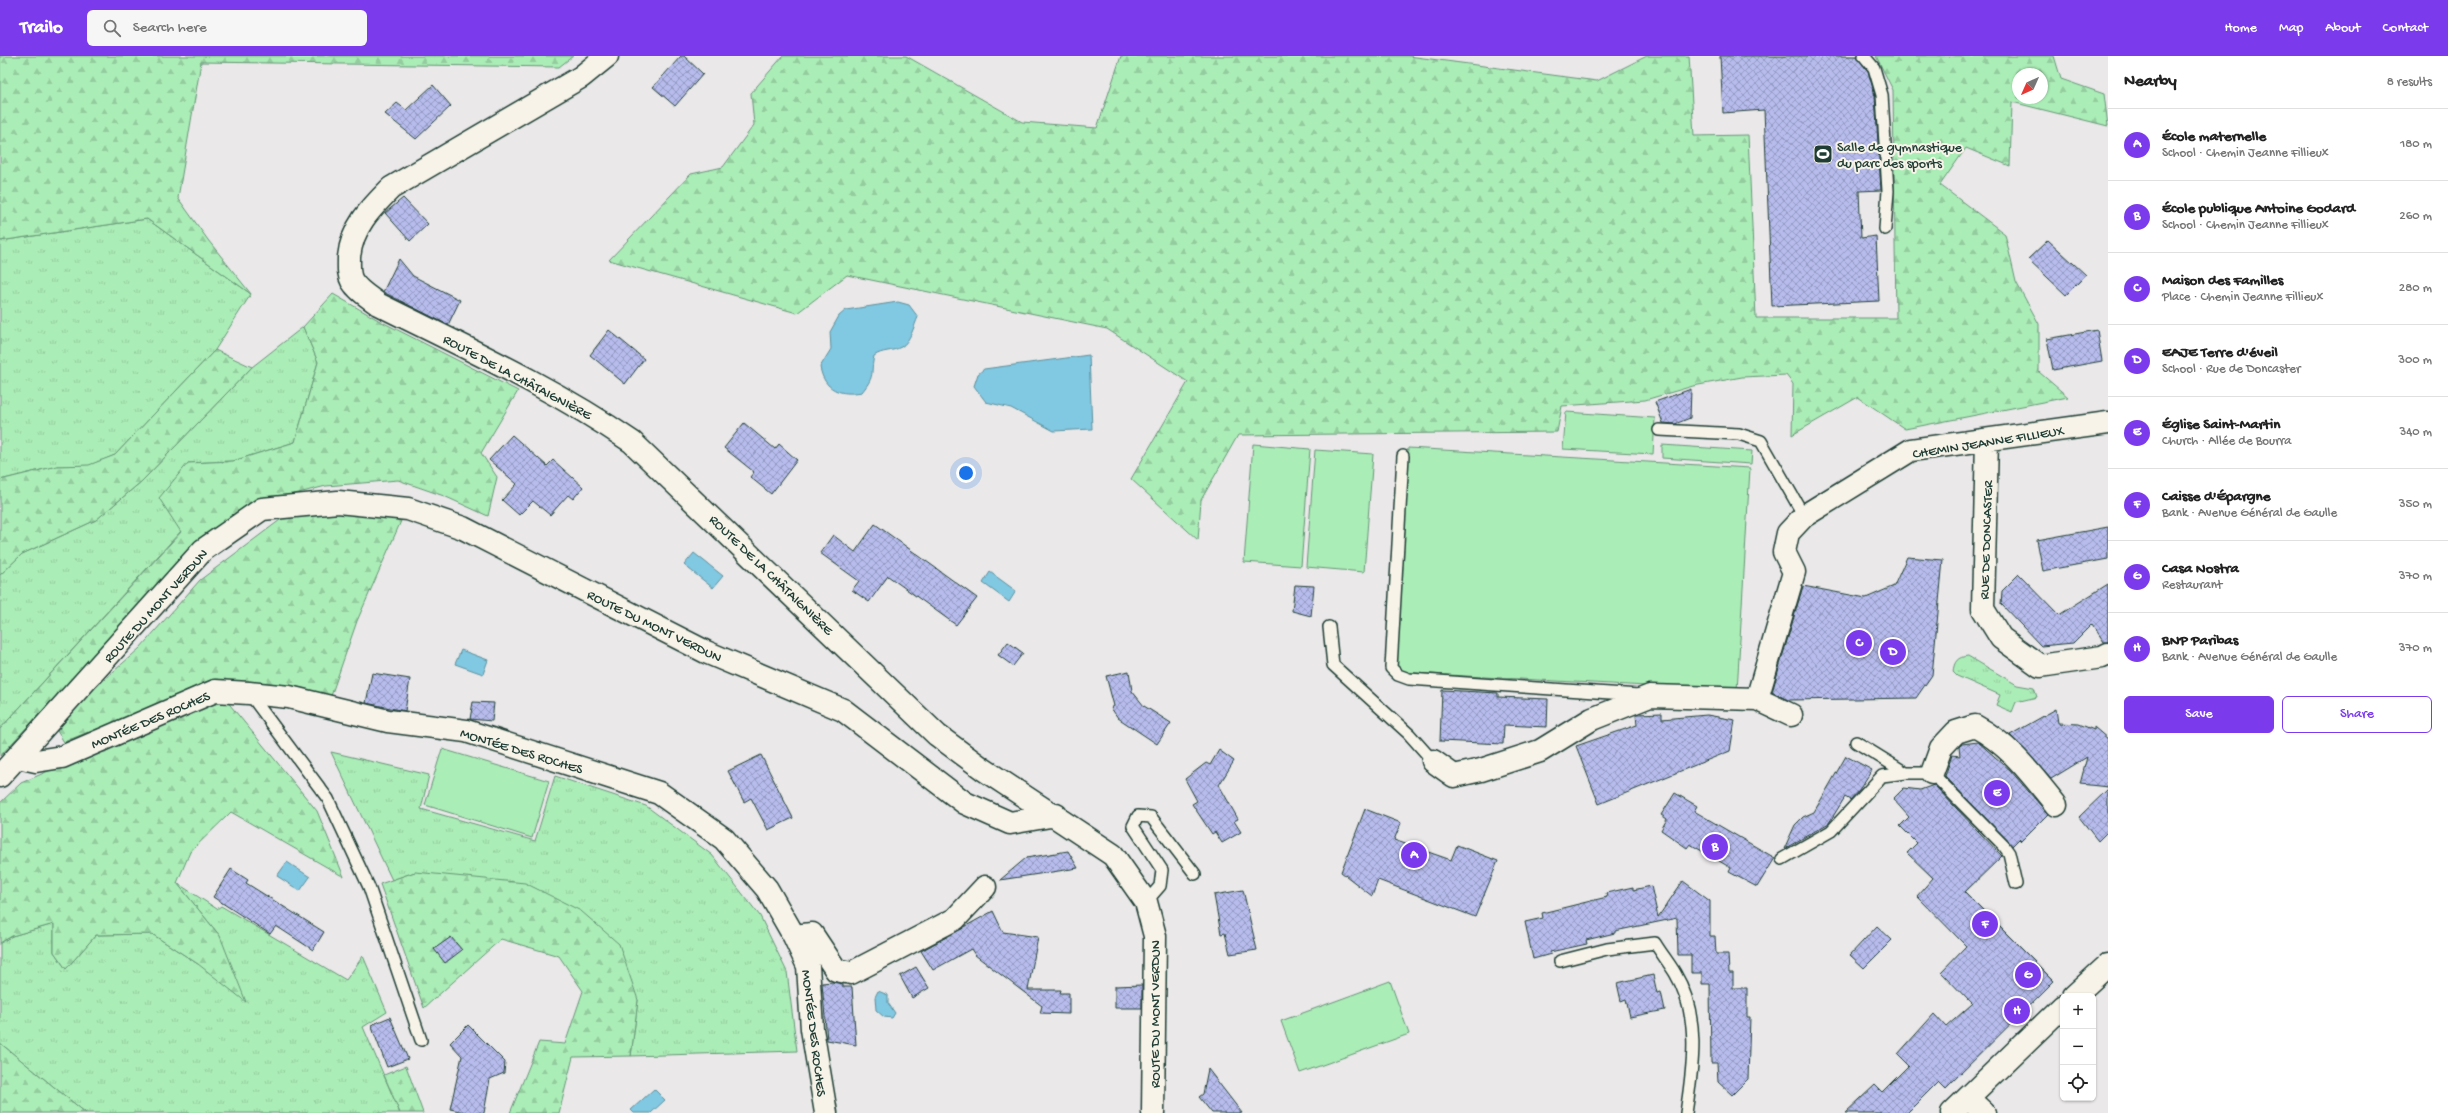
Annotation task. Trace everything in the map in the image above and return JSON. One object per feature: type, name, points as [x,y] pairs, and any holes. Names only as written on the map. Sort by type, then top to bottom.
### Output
[{"type":"street","name":"ROUTE DE LA CHÂTAIGNIÈRE","points":[[607,56],[580,77],[391,188],[365,214],[351,242],[348,269],[352,281],[361,291],[378,304],[533,381],[587,411],[632,442],[937,735],[983,769],[1056,815]]},
{"type":"street","name":"CHEMIN JEANNE FILLIEUX","points":[[1757,699],[1794,572],[1784,552],[1788,533],[1804,516],[1911,450],[2108,423]]},
{"type":"street","name":"RUE DE DONCASTER","points":[[1987,440],[1984,609],[2001,638],[2040,666],[2102,657],[2108,654]]},
{"type":"street","name":"ROUTE DU MONT VERDUN","points":[[0,776],[203,550],[262,509],[338,502],[408,509],[463,528],[706,652],[843,710],[966,803],[1010,822],[1056,815],[1113,855],[1146,902],[1155,936],[1153,1113]]},
{"type":"street","name":"MONTÉE DES ROCHES","points":[[18,757],[36,761],[62,757],[215,691],[289,697],[388,721],[466,731],[658,793],[724,839],[767,889],[794,936],[808,966],[812,1029],[826,1113]]},
{"type":"street","points":[[1433,761],[1454,776],[1481,770],[1540,751],[1592,719],[1650,696],[1757,699],[1791,715]]},
{"type":"street","points":[[1932,773],[1941,748],[1956,732],[1975,726],[1996,738],[2027,770],[2056,805]]},
{"type":"street","points":[[794,936],[812,934],[836,970],[851,973],[955,919],[985,886]]},
{"type":"street","points":[[2077,993],[2108,965]]},
{"type":"street","points":[[1952,1113],[2060,1009]]},
{"type":"street","points":[[1968,1098],[1984,1113]]},
{"type":"lane","points":[[1864,56],[1874,68],[1882,95],[1888,191],[1885,229]]},
{"type":"lane","points":[[1659,430],[1739,434],[1761,441],[1804,516]]},
{"type":"lane","points":[[1403,456],[1391,668],[1398,675],[1409,679],[1650,696]]},
{"type":"lane","points":[[1329,627],[1333,665],[1409,734],[1433,761]]},
{"type":"lane","points":[[249,693],[328,799],[369,887],[421,1040]]},
{"type":"lane","points":[[1856,742],[1906,773]]},
{"type":"lane","points":[[1782,859],[1831,831],[1882,776],[1906,773],[1932,773],[2004,846],[2009,853],[2016,884]]},
{"type":"lane","points":[[1146,902],[1160,886],[1162,870],[1133,826],[1138,816],[1151,817],[1195,874]]},
{"type":"lane","points":[[1560,961],[1607,949],[1655,943],[1676,974],[1691,1015],[1693,1068],[1686,1113]]},
{"type":"green space","points":[[0,56],[573,56],[559,67],[201,62],[178,198],[208,240],[251,294],[147,219],[0,241]]},
{"type":"green space","points":[[783,56],[906,56],[1022,122],[1097,128],[1121,56],[1408,56],[1597,81],[1647,56],[1689,56],[1694,136],[1748,135],[1756,318],[1896,318],[1893,90],[1876,56],[2054,56],[2061,79],[2104,94],[2108,126],[2020,104],[2048,104],[2048,68],[2012,68],[2010,166],[1966,148],[1940,185],[2005,234],[2016,282],[2039,324],[2039,372],[2068,397],[1905,429],[1858,397],[1792,435],[1793,384],[1786,375],[1742,377],[1693,386],[1645,400],[1562,406],[1557,432],[1238,435],[1201,500],[1198,540],[1131,479],[1188,382],[1107,329],[847,275],[797,313],[609,260],[691,174],[723,167],[754,125],[751,93]]},
{"type":"green space","points":[[147,219],[251,294],[215,350],[115,455],[89,466],[57,466],[0,480],[0,241]]},
{"type":"green space","points":[[333,294],[380,321],[518,391],[481,453],[497,477],[488,516],[444,496],[398,480],[326,486],[267,501],[196,546],[0,756],[0,729],[181,532],[159,498],[188,463],[233,461],[295,442],[318,362],[303,327]]},
{"type":"green space","points":[[303,327],[318,362],[295,442],[233,461],[188,463],[181,531],[0,729],[0,575],[22,554],[96,520],[142,481],[252,367]]},
{"type":"green space","points":[[215,350],[252,367],[142,481],[96,520],[22,554],[0,575],[0,480],[57,466],[89,465],[115,455]]},
{"type":"green space","points":[[1566,412],[1655,418],[1653,454],[1563,449]]},
{"type":"green space","points":[[1253,444],[1310,449],[1301,566],[1244,562]]},
{"type":"green space","points":[[1662,445],[1752,451],[1751,464],[1662,458]]},
{"type":"green space","points":[[1408,448],[1750,468],[1737,691],[1394,672]]},
{"type":"green space","points":[[1315,450],[1373,454],[1364,572],[1306,567]]},
{"type":"green space","points":[[296,508],[358,510],[401,521],[357,621],[331,696],[212,683],[317,811],[344,877],[231,812],[190,852],[177,883],[220,936],[246,1002],[198,964],[152,934],[96,935],[66,969],[54,952],[54,924],[12,936],[0,943],[0,803],[21,783],[85,755],[88,732],[64,742],[57,731],[79,702],[140,648],[200,580]]},
{"type":"green space","points":[[1968,656],[2017,685],[2034,688],[2037,697],[2016,702],[2012,712],[1996,705],[2000,695],[1957,676],[1953,672],[1954,665],[1957,660]]},
{"type":"green space","points":[[442,749],[549,781],[532,838],[425,805]]},
{"type":"green space","points":[[331,752],[429,775],[421,809],[535,841],[555,776],[646,806],[712,855],[760,916],[787,972],[797,1051],[631,1056],[638,1000],[415,872],[392,880]]},
{"type":"green space","points":[[415,872],[525,883],[581,911],[619,944],[638,1000],[631,1056],[573,1057],[559,1113],[510,1113],[539,1042],[565,1044],[583,991],[559,956],[501,939],[424,1008],[380,884]]},
{"type":"green space","points":[[177,883],[217,909],[221,906],[346,980],[363,956],[387,1012],[363,1027],[400,1113],[86,1113],[0,1043],[0,943],[12,936],[54,924],[54,952],[66,969],[96,935],[152,934],[198,964],[220,936]]},
{"type":"green space","points":[[1390,981],[1409,1034],[1300,1073],[1281,1021]]},
{"type":"green space","points":[[0,1043],[86,1113],[0,1113]]},
{"type":"green space","points":[[406,1066],[423,1113],[400,1113],[384,1075]]},
{"type":"water","points":[[898,302],[909,305],[918,317],[907,341],[898,349],[874,356],[871,378],[862,392],[847,393],[834,390],[825,381],[820,367],[831,349],[830,332],[839,316],[846,310]]},
{"type":"water","points":[[1089,355],[1092,429],[1054,431],[1011,408],[986,402],[974,386],[978,374],[984,369]]},
{"type":"water","points":[[694,553],[723,576],[713,588],[684,565]]},
{"type":"water","points":[[990,572],[1016,591],[1009,602],[983,583]]},
{"type":"water","points":[[461,650],[488,660],[483,674],[455,664]]},
{"type":"water","points":[[287,862],[310,877],[300,891],[277,876]]},
{"type":"water","points":[[878,991],[888,995],[888,1003],[895,1013],[892,1018],[884,1017],[876,1010],[875,997]]},
{"type":"water","points":[[654,1089],[665,1100],[651,1113],[634,1113],[631,1110]]},
{"type":"building","points":[[681,56],[684,56],[703,74],[675,106],[653,87]]},
{"type":"building","name":"Salle de gymnastique du parc des sports","points":[[1720,56],[1857,56],[1868,71],[1875,96],[1881,190],[1859,191],[1861,238],[1876,236],[1879,301],[1772,306],[1764,110],[1723,113]]},
{"type":"building","points":[[433,85],[451,106],[416,139],[385,114],[397,103],[406,110]]},
{"type":"building","points":[[403,198],[428,224],[410,241],[385,213]]},
{"type":"building","points":[[2048,240],[2086,275],[2066,295],[2028,259]]},
{"type":"building","points":[[399,259],[413,276],[460,300],[448,325],[383,292]]},
{"type":"building","points":[[609,330],[644,359],[625,384],[590,355]]},
{"type":"building","points":[[2097,330],[2102,361],[2053,370],[2047,339]]},
{"type":"building","points":[[1691,389],[1690,418],[1675,424],[1663,423],[1655,402]]},
{"type":"building","points":[[744,423],[775,449],[779,444],[797,460],[771,494],[750,477],[754,472],[724,448]]},
{"type":"building","points":[[512,435],[547,466],[553,460],[583,487],[573,499],[568,495],[550,515],[533,501],[519,515],[502,500],[517,484],[489,460]]},
{"type":"building","points":[[875,524],[977,598],[956,625],[888,576],[869,602],[852,590],[859,581],[820,553],[833,535],[855,552]]},
{"type":"building","points":[[2108,527],[2108,559],[2043,571],[2037,540]]},
{"type":"building","points":[[1907,557],[1943,560],[1932,675],[1916,698],[1788,700],[1772,692],[1803,586],[1866,598],[1894,586]]},
{"type":"building","points":[[2019,574],[2059,615],[2108,584],[2108,642],[2104,642],[2092,624],[2073,643],[2041,646],[2001,604],[2002,591]]},
{"type":"building","points":[[1295,585],[1314,586],[1311,616],[1292,611]]},
{"type":"building","points":[[1008,642],[1023,653],[1013,666],[998,655]]},
{"type":"building","points":[[1129,671],[1132,691],[1144,706],[1171,723],[1157,744],[1118,718],[1111,708],[1114,706],[1106,676]]},
{"type":"building","points":[[372,673],[410,679],[405,711],[366,703]]},
{"type":"building","points":[[1442,690],[1498,693],[1498,697],[1548,699],[1547,727],[1504,725],[1503,744],[1440,741]]},
{"type":"building","points":[[473,702],[494,703],[492,721],[470,719]]},
{"type":"building","points":[[2056,709],[2058,723],[2079,724],[2094,730],[2094,727],[2108,739],[2108,787],[2080,784],[2087,757],[2051,779],[2010,735]]},
{"type":"building","points":[[1662,713],[1662,719],[1707,715],[1735,720],[1730,751],[1599,804],[1576,746],[1637,725],[1636,715],[1638,714]]},
{"type":"building","points":[[1978,742],[2010,770],[2048,814],[2021,841],[2019,839],[2012,846],[1945,776],[1952,755],[1960,756],[1959,747],[1962,744]]},
{"type":"building","points":[[1219,750],[1234,761],[1219,785],[1238,819],[1234,821],[1241,832],[1222,843],[1215,832],[1212,834],[1192,804],[1197,801],[1185,779],[1206,763],[1210,765]]},
{"type":"building","points":[[761,755],[793,818],[768,830],[751,798],[744,802],[728,771]]},
{"type":"building","points":[[1846,756],[1872,770],[1859,790],[1850,800],[1845,797],[1829,823],[1784,849],[1795,825],[1803,817],[1814,812]]},
{"type":"building","points":[[1934,785],[2002,856],[1965,892],[2054,981],[1945,1089],[1938,1082],[1907,1113],[1845,1113],[1875,1085],[1882,1092],[1909,1065],[1898,1054],[1934,1014],[1946,1027],[1972,1004],[1941,972],[1966,946],[1917,896],[1933,878],[1907,853],[1917,843],[1900,826],[1909,817],[1893,799],[1904,788],[1920,790]]},
{"type":"building","points":[[2108,789],[2108,831],[2098,841],[2079,817]]},
{"type":"building","points":[[1675,793],[1697,806],[1694,811],[1775,858],[1757,887],[1729,872],[1731,868],[1690,844],[1687,848],[1661,830],[1667,819],[1661,815]]},
{"type":"building","points":[[1365,809],[1401,823],[1394,840],[1451,860],[1457,845],[1498,861],[1475,917],[1378,880],[1372,896],[1341,872]]},
{"type":"building","points":[[1068,851],[1078,868],[1000,880],[1026,858]]},
{"type":"building","points":[[231,869],[248,880],[246,883],[324,932],[313,950],[276,926],[270,934],[213,897]]},
{"type":"building","points":[[1683,881],[1710,901],[1710,936],[1715,936],[1716,954],[1728,954],[1729,973],[1733,973],[1733,988],[1747,988],[1747,1017],[1750,1017],[1748,1079],[1732,1095],[1718,1082],[1717,1063],[1711,1063],[1710,984],[1702,984],[1702,973],[1691,973],[1691,955],[1678,955],[1677,918],[1615,931],[1615,933],[1586,940],[1587,944],[1550,952],[1551,954],[1533,959],[1525,922],[1543,918],[1542,913],[1607,897],[1606,893],[1633,887],[1633,890],[1651,886],[1658,917]]},
{"type":"building","points":[[1243,890],[1257,950],[1230,954],[1225,933],[1221,934],[1214,895]]},
{"type":"building","points":[[993,911],[1003,932],[1038,937],[1028,990],[1061,990],[1060,993],[1069,993],[1069,1014],[1040,1013],[1042,1006],[975,955],[971,949],[933,970],[921,951]]},
{"type":"building","points":[[1877,926],[1892,940],[1864,968],[1850,955]]},
{"type":"building","points":[[451,937],[462,950],[445,963],[434,949]]},
{"type":"building","points":[[916,967],[929,988],[912,998],[900,976]]},
{"type":"building","points":[[1653,975],[1657,993],[1661,992],[1665,1010],[1630,1017],[1626,999],[1621,1001],[1617,983]]},
{"type":"building","points":[[832,982],[843,984],[843,987],[852,987],[856,1045],[827,1040],[822,983]]},
{"type":"building","points":[[1142,985],[1142,1008],[1115,1008],[1115,986]]},
{"type":"building","points":[[390,1017],[408,1059],[387,1067],[371,1025]]},
{"type":"building","points":[[468,1025],[505,1062],[504,1073],[490,1079],[484,1113],[469,1113],[450,1109],[462,1056],[450,1043]]},
{"type":"building","points":[[1208,1069],[1242,1113],[1212,1113],[1199,1097],[1203,1094]]},
{"type":"place","name":"Salle de gymnastique du parc des sports","points":[[1823,154]]},
{"type":"place","name":"Maison des Familles","points":[[1859,643]]},
{"type":"place","name":"EAJE Terre d'éveil","points":[[1893,652]]},
{"type":"place","name":"Église Saint-Martin","points":[[1997,793]]},
{"type":"place","name":"École publique Antoine Godard","points":[[1715,847]]},
{"type":"place","name":"École maternelle","points":[[1414,855]]},
{"type":"place","name":"Caisse d'Épargne","points":[[1985,924]]},
{"type":"place","name":"Casa Nostra","points":[[2028,975]]},
{"type":"place","name":"BNP Paribas","points":[[2017,1011]]}]
